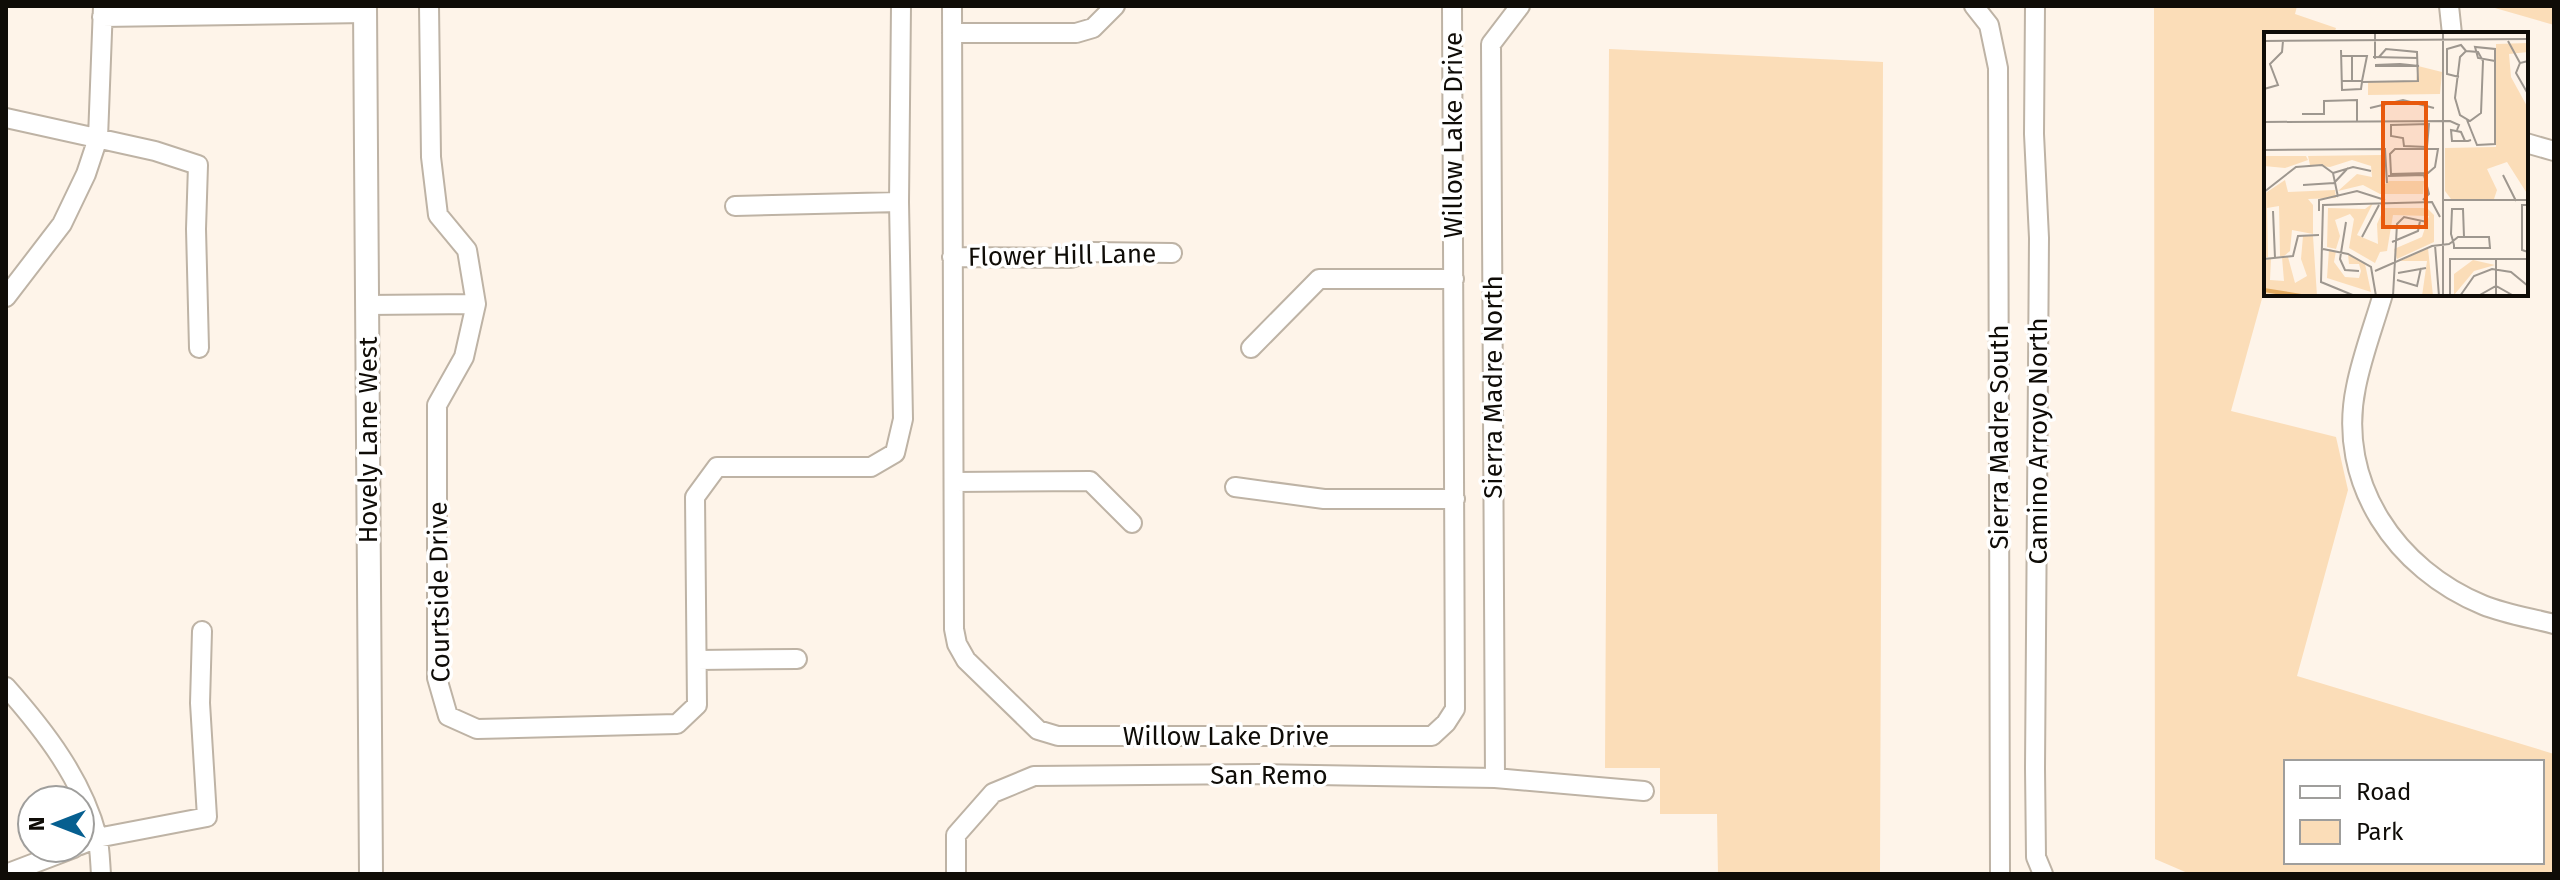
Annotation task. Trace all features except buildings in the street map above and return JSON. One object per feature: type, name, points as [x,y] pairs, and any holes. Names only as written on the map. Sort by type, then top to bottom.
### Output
[{"type":"street","points":[[367,305],[476,304],[467,250],[438,215],[431,157],[429,6]]},
{"type":"street","points":[[735,206],[899,202],[901,6]]},
{"type":"street","name":"Willow Lake Drive","points":[[952,6],[954,629],[957,644],[966,660],[1038,730],[1058,736],[1432,736],[1455,709],[1452,6]]},
{"type":"street","points":[[952,33],[1076,33],[1093,28],[1115,6]]},
{"type":"street","name":"Sierra Madre South","points":[[1974,6],[1989,25],[1998,68],[2000,874]]},
{"type":"street","name":"Camino Arroyo North","points":[[2035,6],[2034,134],[2039,238],[2035,768],[2036,857],[2043,874]]},
{"type":"street","points":[[2449,6],[2452,32]]},
{"type":"street","name":"Sierra Madre North","points":[[1495,778],[1491,44],[1517,7]]},
{"type":"street","points":[[6,297],[62,224],[86,174],[98,138],[102,12],[365,10]]},
{"type":"street","name":"Hovely Lane West","points":[[365,10],[371,874]]},
{"type":"street","points":[[6,118],[98,138],[198,165],[199,348]]},
{"type":"street","points":[[2528,144],[2554,151]]},
{"type":"street","name":"Courtside Drive","points":[[476,304],[464,357],[437,405],[437,678],[448,716],[477,729],[677,724],[697,705],[695,497],[717,467],[871,467],[895,453],[903,419],[899,202]]},
{"type":"street","name":"Flower Hill Lane","points":[[952,257],[1071,258],[1091,252],[1172,253]]},
{"type":"street","points":[[1251,348],[1319,279],[1454,279]]},
{"type":"street","points":[[2382,296],[2355,389],[2353,444],[2367,497],[2395,543],[2435,578],[2484,605],[2554,624]]},
{"type":"street","points":[[954,482],[1090,481],[1132,523]]},
{"type":"street","points":[[1235,487],[1324,499],[1455,499]]},
{"type":"street","points":[[96,841],[207,817],[200,703],[202,631]]},
{"type":"street","points":[[697,660],[797,659]]},
{"type":"street","points":[[6,687],[35,720],[76,784]]},
{"type":"street","name":"San Remo","points":[[956,874],[956,835],[993,793],[1034,776],[1260,774],[1495,778],[1644,791]]},
{"type":"street","points":[[6,874],[32,864]]},
{"type":"green space","points":[[2154,6],[2297,6],[2295,14],[2336,28],[2335,32],[2264,32],[2264,291],[2231,411],[2336,437],[2348,490],[2297,676],[2554,754],[2554,874],[2190,874],[2155,859]]},
{"type":"green space","points":[[2488,6],[2554,6],[2554,25]]},
{"type":"green space","points":[[1609,49],[1883,62],[1880,874],[1718,874],[1717,814],[1660,814],[1660,768],[1605,768]]}]
